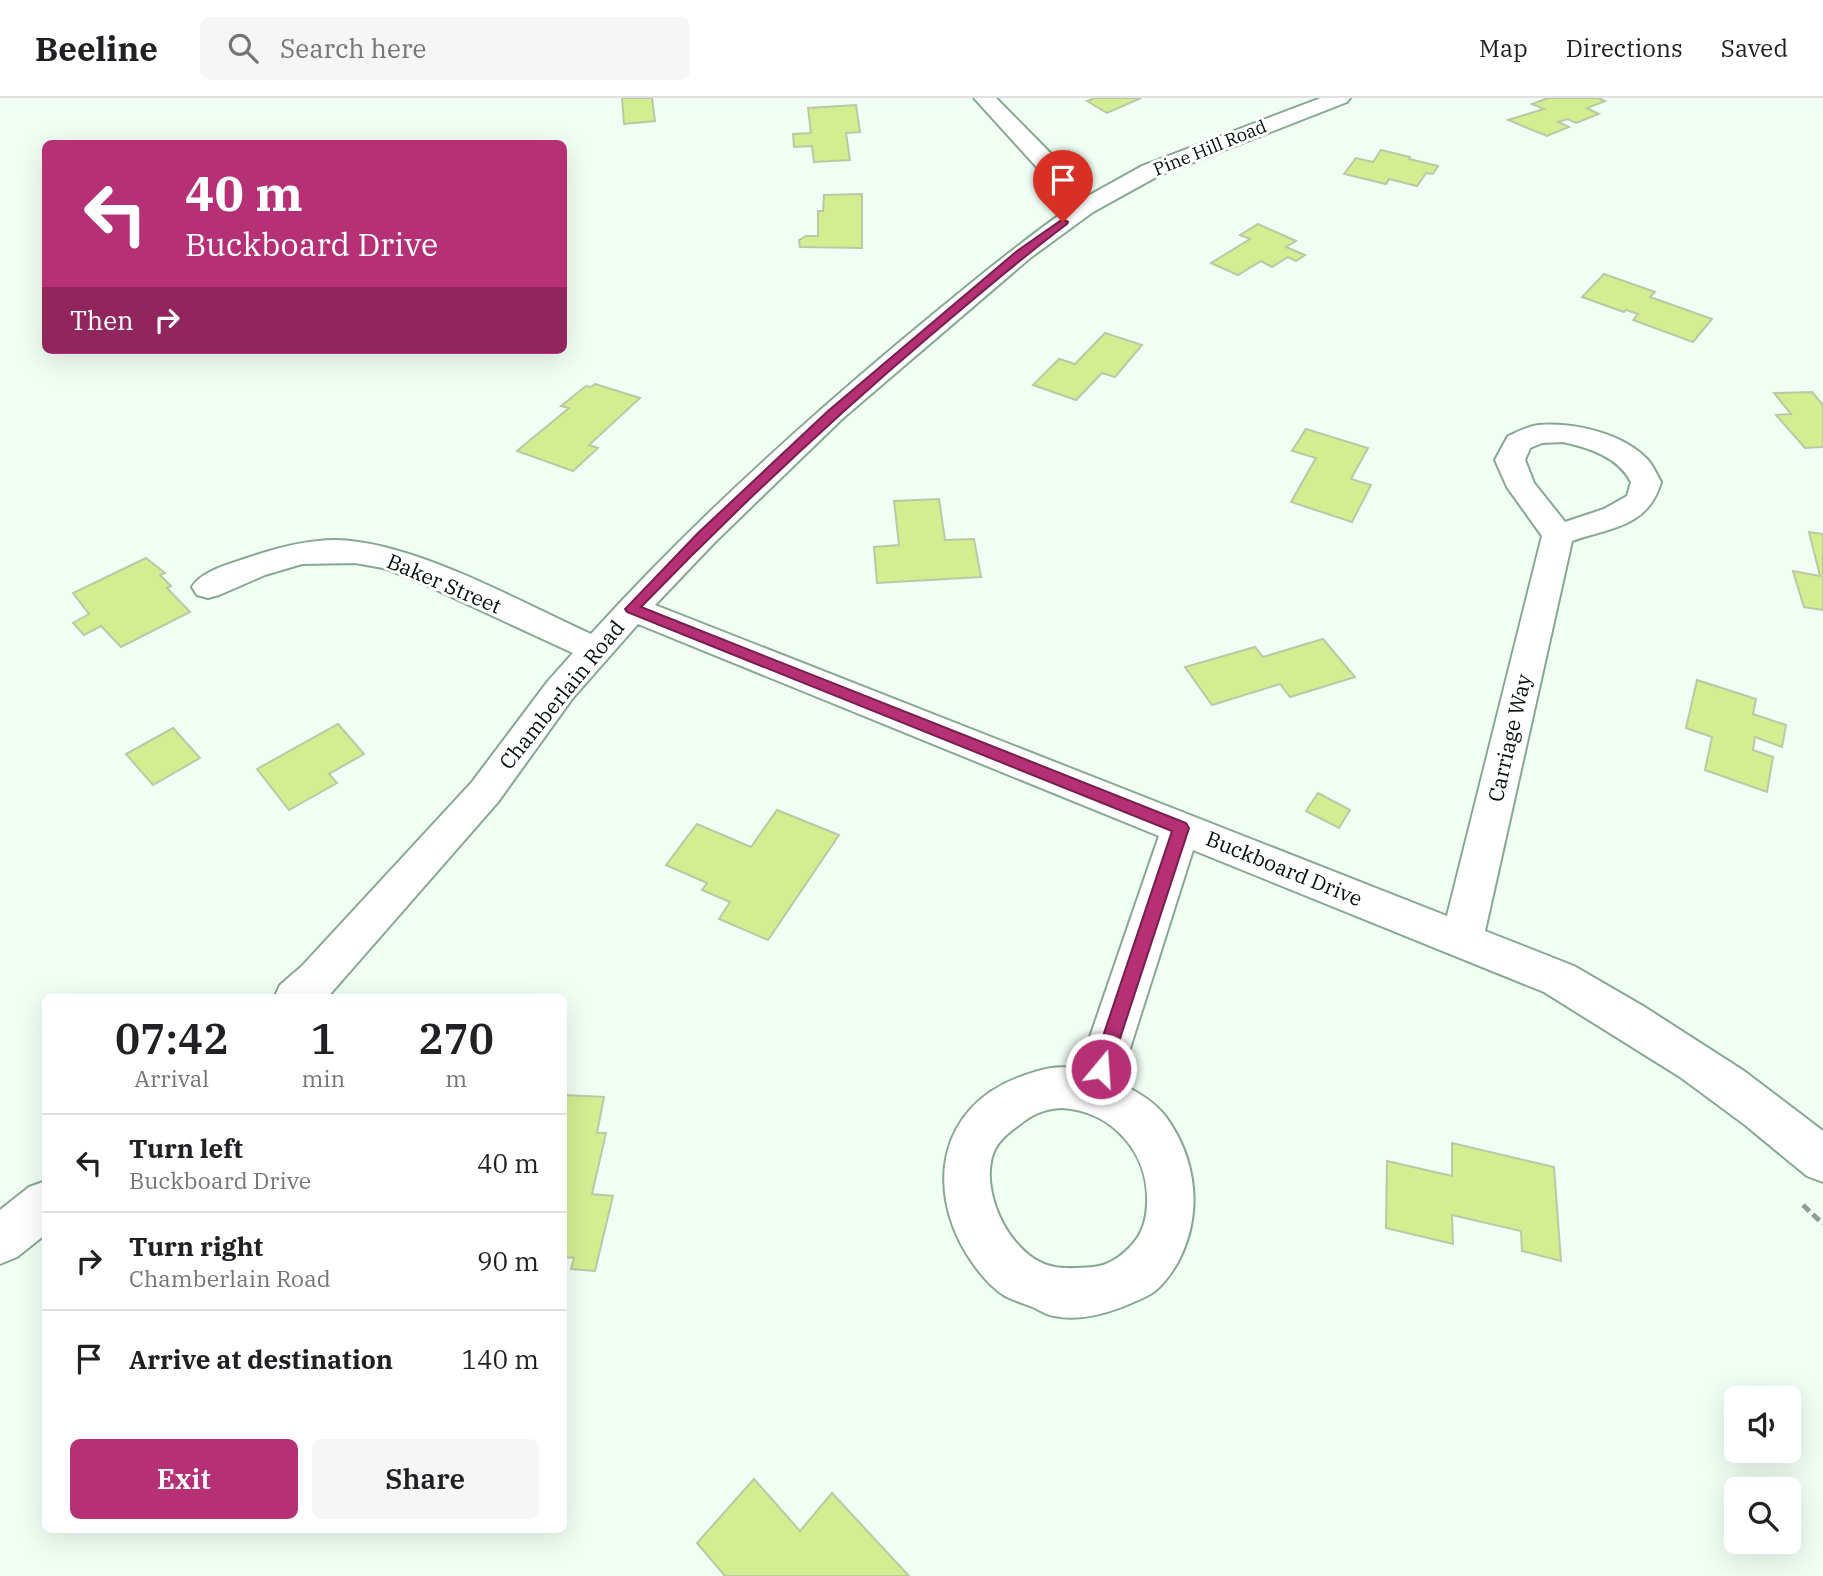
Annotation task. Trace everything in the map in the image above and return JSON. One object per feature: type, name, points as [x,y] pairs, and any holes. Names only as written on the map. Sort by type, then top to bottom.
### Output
[{"type":"street","points":[[984,98],[1057,173],[1084,207]]},
{"type":"street","name":"Pine Hill Road","points":[[1084,207],[1150,171],[1340,98]]},
{"type":"street","name":"Chamberlain Road","points":[[300,994],[317,979],[485,792],[561,690],[632,609],[703,536],[832,413],[1021,253],[1084,207]]},
{"type":"street","name":"Carriage Way","points":[[1462,940],[1558,535]]},
{"type":"street","name":"Baker Street","points":[[208,587],[242,571],[280,558],[334,551],[368,554],[408,564],[596,650]]},
{"type":"street","name":"Buckboard Drive","points":[[632,609],[1559,979],[1641,1025],[1773,1117],[1823,1160]]},
{"type":"street","points":[[1093,1093],[1181,828]]},
{"type":"street","points":[[1061,1087],[1093,1093],[1125,1108],[1150,1131],[1167,1162],[1174,1196],[1168,1230],[1152,1259],[1125,1281],[1091,1293],[1055,1291],[1021,1278],[994,1255],[974,1225],[965,1191],[967,1158],[981,1129],[1002,1107],[1030,1093],[1061,1087]]},
{"type":"street","points":[[0,1240],[42,1207]]},
{"type":"building","points":[[622,98],[652,98],[655,121],[624,124]]},
{"type":"building","points":[[1095,98],[1141,98],[1107,113],[1087,101]]},
{"type":"building","points":[[1548,98],[1598,98],[1605,101],[1587,108],[1599,114],[1576,123],[1568,119],[1558,122],[1569,127],[1547,136],[1508,120],[1544,109],[1532,104]]},
{"type":"building","points":[[856,105],[860,132],[846,133],[850,160],[814,162],[812,146],[794,147],[793,134],[811,133],[808,108]]},
{"type":"building","points":[[1381,150],[1438,166],[1433,174],[1426,173],[1417,186],[1389,179],[1386,184],[1344,174],[1356,158],[1373,162]]},
{"type":"building","points":[[862,194],[862,248],[800,247],[799,240],[806,236],[818,236],[818,211],[823,211],[824,195]]},
{"type":"building","points":[[1258,224],[1296,241],[1286,247],[1305,255],[1296,261],[1288,257],[1272,267],[1261,261],[1238,275],[1211,263],[1250,239],[1240,235]]},
{"type":"building","points":[[1604,274],[1655,292],[1650,297],[1712,319],[1693,342],[1633,320],[1638,314],[1626,310],[1624,312],[1582,297]]},
{"type":"building","points":[[1105,333],[1142,345],[1115,377],[1102,373],[1076,400],[1033,385],[1059,359],[1075,364]]},
{"type":"building","points":[[595,384],[640,398],[589,445],[598,448],[573,471],[517,451],[569,408],[561,406],[586,386]]},
{"type":"building","points":[[1812,392],[1823,405],[1823,447],[1805,448],[1776,415],[1791,414],[1774,393]]},
{"type":"building","points":[[1306,429],[1368,448],[1351,479],[1371,485],[1352,522],[1291,502],[1316,458],[1292,451]]},
{"type":"building","points":[[939,499],[945,540],[974,539],[981,577],[877,583],[874,547],[899,545],[894,501]]},
{"type":"building","points":[[1809,532],[1823,534],[1823,610],[1804,607],[1793,571],[1820,576]]},
{"type":"building","points":[[146,558],[165,573],[160,575],[171,586],[167,588],[190,612],[121,647],[101,626],[84,635],[73,623],[89,614],[73,593]]},
{"type":"building","points":[[1323,639],[1355,677],[1290,697],[1280,684],[1212,705],[1185,667],[1255,647],[1263,657]]},
{"type":"building","points":[[1697,680],[1756,699],[1753,714],[1786,725],[1782,747],[1755,737],[1753,750],[1773,757],[1767,792],[1705,770],[1712,737],[1686,728]]},
{"type":"building","points":[[338,724],[364,754],[329,774],[337,783],[289,810],[257,769]]},
{"type":"building","points":[[173,728],[200,758],[153,785],[126,754]]},
{"type":"building","points":[[1318,793],[1350,810],[1339,828],[1306,811]]},
{"type":"building","points":[[777,810],[839,835],[768,940],[719,919],[730,902],[702,890],[707,883],[666,865],[697,824],[751,847]]},
{"type":"building","points":[[567,1095],[604,1097],[597,1133],[606,1133],[592,1194],[613,1196],[595,1271],[571,1269],[574,1258],[567,1257]]},
{"type":"building","points":[[1452,1143],[1554,1167],[1561,1261],[1522,1251],[1521,1231],[1452,1215],[1453,1244],[1386,1228],[1387,1161],[1452,1176]]},
{"type":"building","points":[[754,1479],[800,1531],[832,1493],[909,1576],[725,1576],[697,1543]]},
{"type":"route","points":[[1063,222],[1021,253],[832,413],[703,536],[632,609],[1181,828],[1101,1069]]}]
